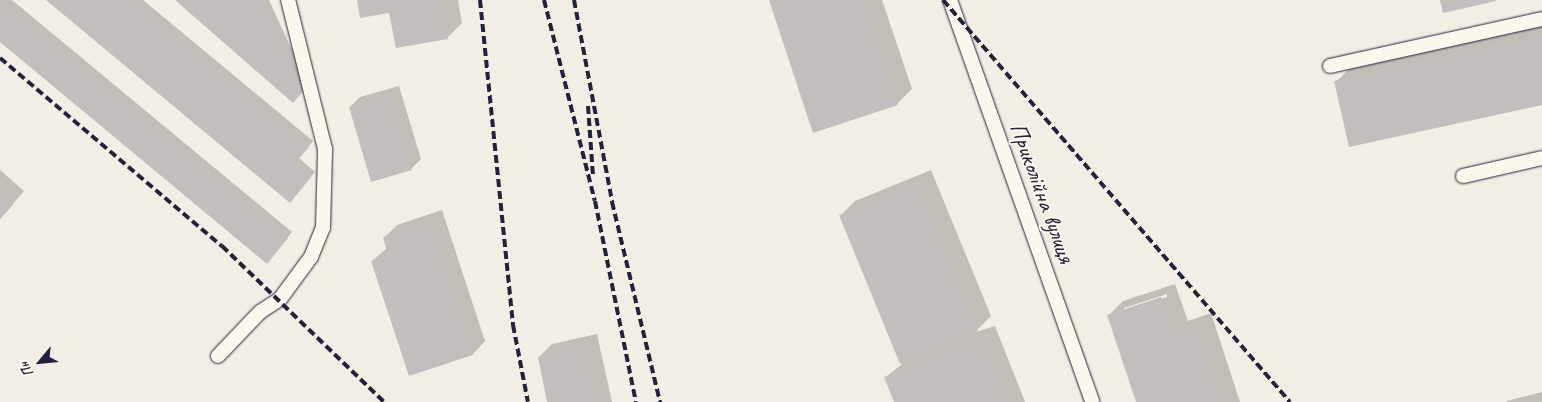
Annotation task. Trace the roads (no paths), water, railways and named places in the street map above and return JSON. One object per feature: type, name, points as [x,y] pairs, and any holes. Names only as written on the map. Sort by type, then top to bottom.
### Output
[{"type":"lane","points":[[218,356],[260,312],[280,299],[311,257],[323,228],[325,149],[288,0]]},
{"type":"lane","name":"Приколійна вулиця","points":[[950,0],[1092,402]]},
{"type":"lane","points":[[1330,66],[1542,19]]},
{"type":"lane","points":[[1463,176],[1542,158]]},
{"type":"railway","points":[[480,0],[513,325],[528,402]]},
{"type":"railway","points":[[544,0],[595,201],[636,402]]},
{"type":"railway","points":[[574,0],[612,202],[660,402]]},
{"type":"railway","points":[[943,0],[1290,402]]},
{"type":"railway","points":[[0,58],[222,246],[384,402]]},
{"type":"railway","points":[[588,106],[593,176]]}]
